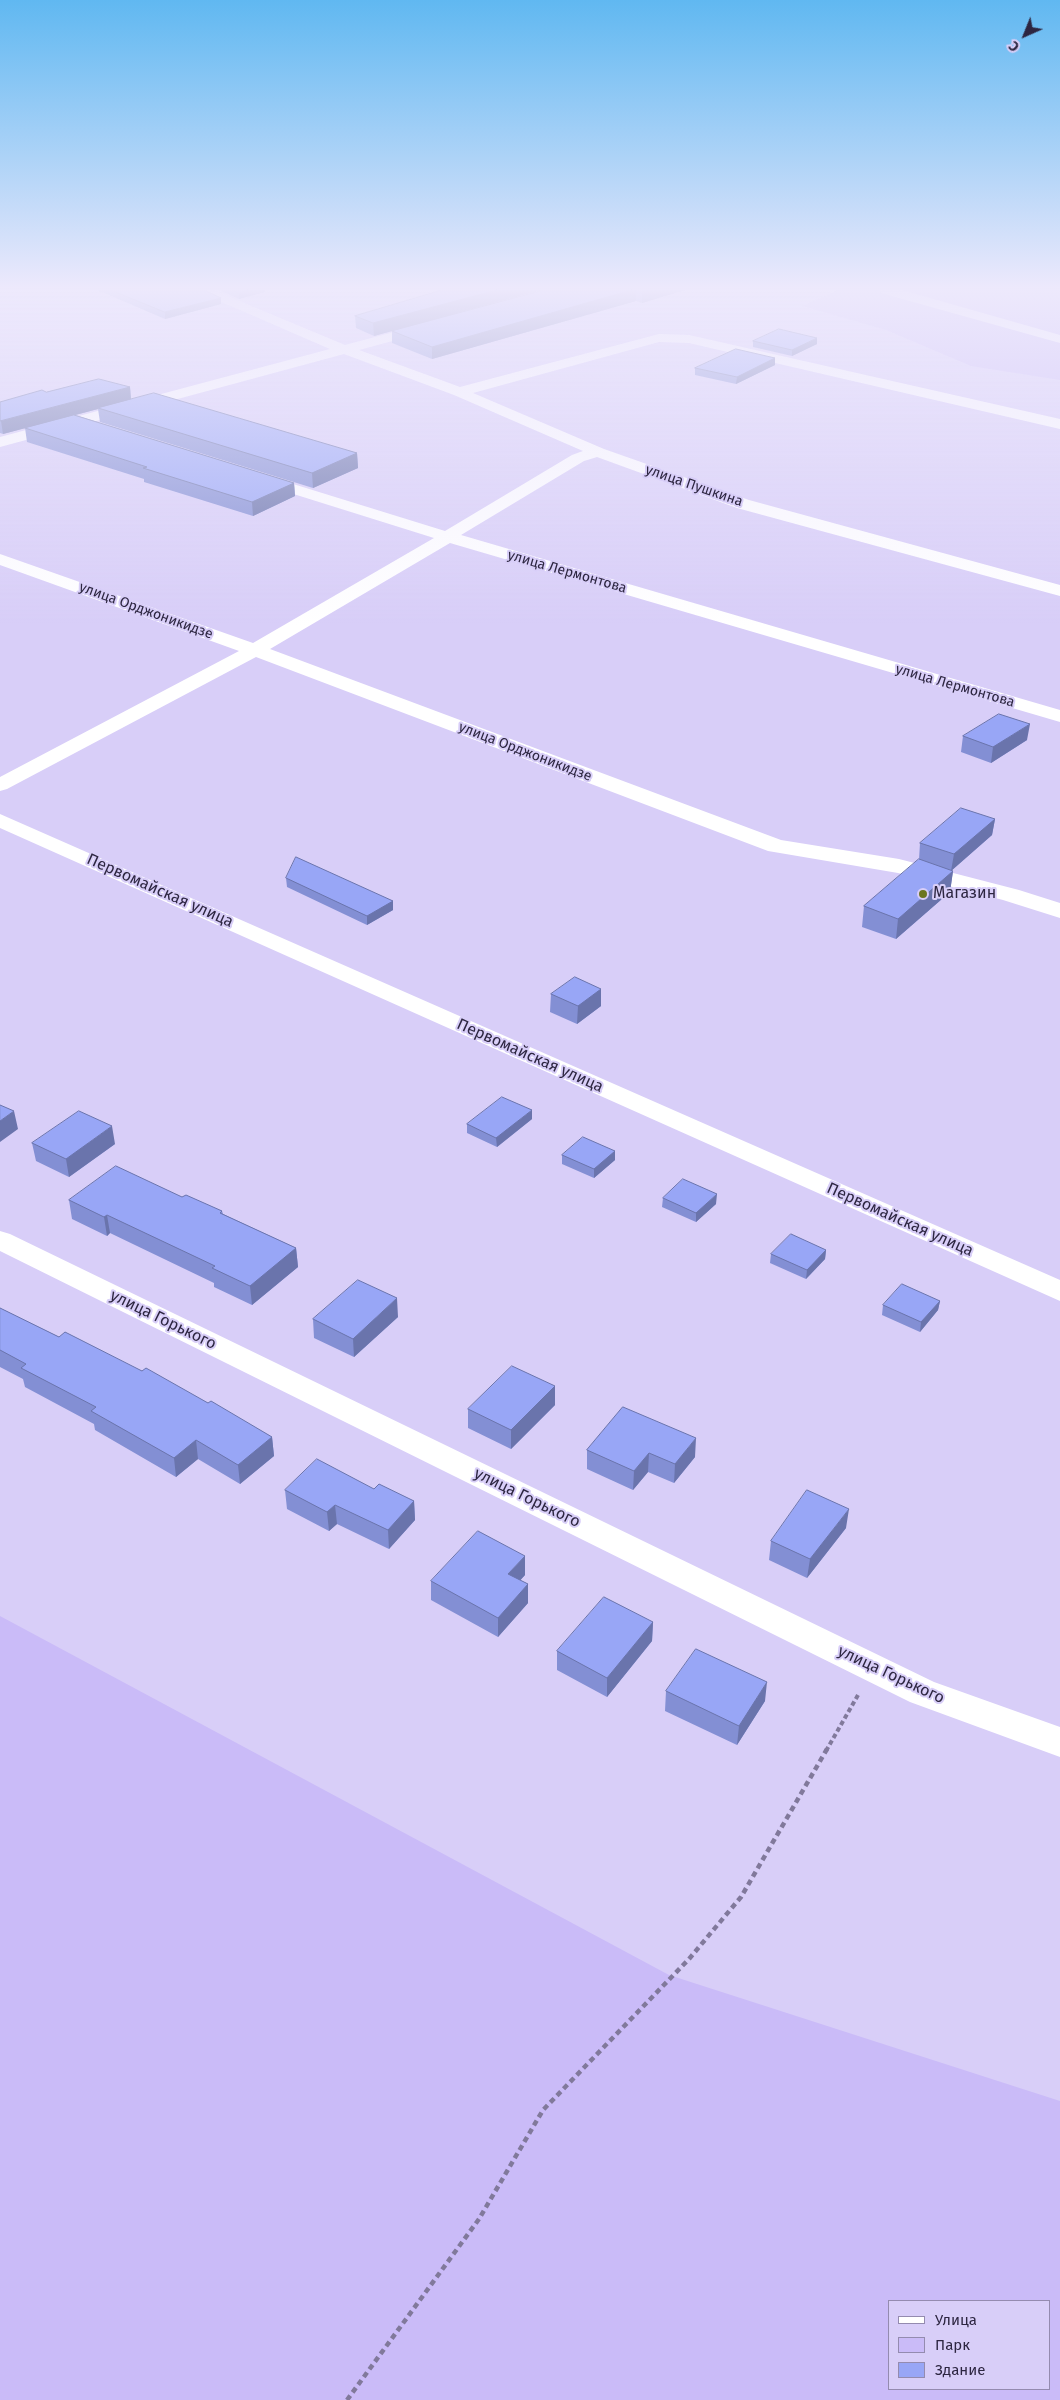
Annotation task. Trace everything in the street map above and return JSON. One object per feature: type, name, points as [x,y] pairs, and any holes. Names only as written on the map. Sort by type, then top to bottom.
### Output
[{"type":"street","points":[[0,442],[146,402]]},
{"type":"street","name":"улица Пушкина","points":[[482,402],[598,452],[743,504],[1060,591]]},
{"type":"street","points":[[964,402],[1060,424]]},
{"type":"street","points":[[75,421],[103,430]]},
{"type":"street","points":[[0,785],[255,650],[578,458],[598,452]]},
{"type":"street","name":"улица Лермонтова","points":[[243,473],[448,537],[1060,716]]},
{"type":"street","name":"улица Орджоникидзе","points":[[0,559],[255,650],[776,846],[899,866],[1011,895],[1060,910]]},
{"type":"street","name":"Первомайская улица","points":[[0,820],[1060,1291]]},
{"type":"street","name":"улица Горького","points":[[0,1240],[922,1692],[1060,1742]]},
{"type":"path","points":[[347,2400],[479,2218],[543,2110],[689,1959],[741,1897],[873,1668]]},
{"type":"green space","points":[[0,1616],[669,1975],[1060,2101],[1060,2400],[0,2400]]},
{"type":"building","points":[[0,402],[73,402],[0,421]]},
{"type":"building","points":[[120,402],[184,402],[357,453],[312,473],[98,408]]},
{"type":"building","points":[[74,415],[294,483],[252,502],[25,428]]},
{"type":"building","points":[[999,714],[1030,724],[993,747],[963,736]]},
{"type":"building","points":[[961,808],[995,819],[954,854],[920,843]]},
{"type":"building","points":[[296,857],[393,901],[367,916],[286,878]]},
{"type":"building","points":[[919,859],[953,871],[898,919],[864,906]]},
{"type":"building","points":[[575,977],[601,989],[578,1006],[551,994]]},
{"type":"building","points":[[502,1097],[532,1110],[496,1138],[467,1124]]},
{"type":"building","points":[[0,1105],[14,1111],[0,1121]]},
{"type":"building","points":[[79,1111],[112,1126],[66,1159],[32,1143]]},
{"type":"building","points":[[583,1137],[615,1151],[594,1169],[562,1155]]},
{"type":"building","points":[[116,1166],[182,1197],[186,1195],[222,1211],[220,1213],[296,1248],[250,1286],[212,1268],[215,1266],[107,1215],[104,1217],[69,1200]]},
{"type":"building","points":[[683,1179],[717,1194],[696,1213],[663,1198]]},
{"type":"building","points":[[791,1234],[826,1250],[807,1270],[771,1254]]},
{"type":"building","points":[[358,1280],[397,1298],[353,1339],[313,1319]]},
{"type":"building","points":[[902,1284],[940,1301],[921,1322],[883,1305]]},
{"type":"building","points":[[0,1308],[59,1337],[65,1332],[142,1371],[146,1368],[208,1403],[211,1401],[272,1437],[238,1465],[196,1440],[174,1458],[91,1411],[96,1407],[21,1368],[26,1364],[0,1350]]},
{"type":"building","points":[[512,1366],[555,1386],[511,1430],[468,1409]]},
{"type":"building","points":[[623,1407],[696,1438],[675,1464],[649,1453],[634,1471],[587,1450]]},
{"type":"building","points":[[317,1459],[374,1489],[379,1484],[414,1501],[388,1530],[335,1505],[327,1512],[285,1490]]},
{"type":"building","points":[[807,1490],[849,1509],[810,1559],[771,1541]]},
{"type":"building","points":[[478,1531],[525,1556],[508,1574],[528,1584],[498,1618],[431,1581]]},
{"type":"building","points":[[604,1597],[653,1622],[607,1678],[557,1651]]},
{"type":"building","points":[[696,1649],[767,1682],[739,1726],[666,1691]]},
{"type":"place","name":"Магазин","points":[[923,894]]}]
